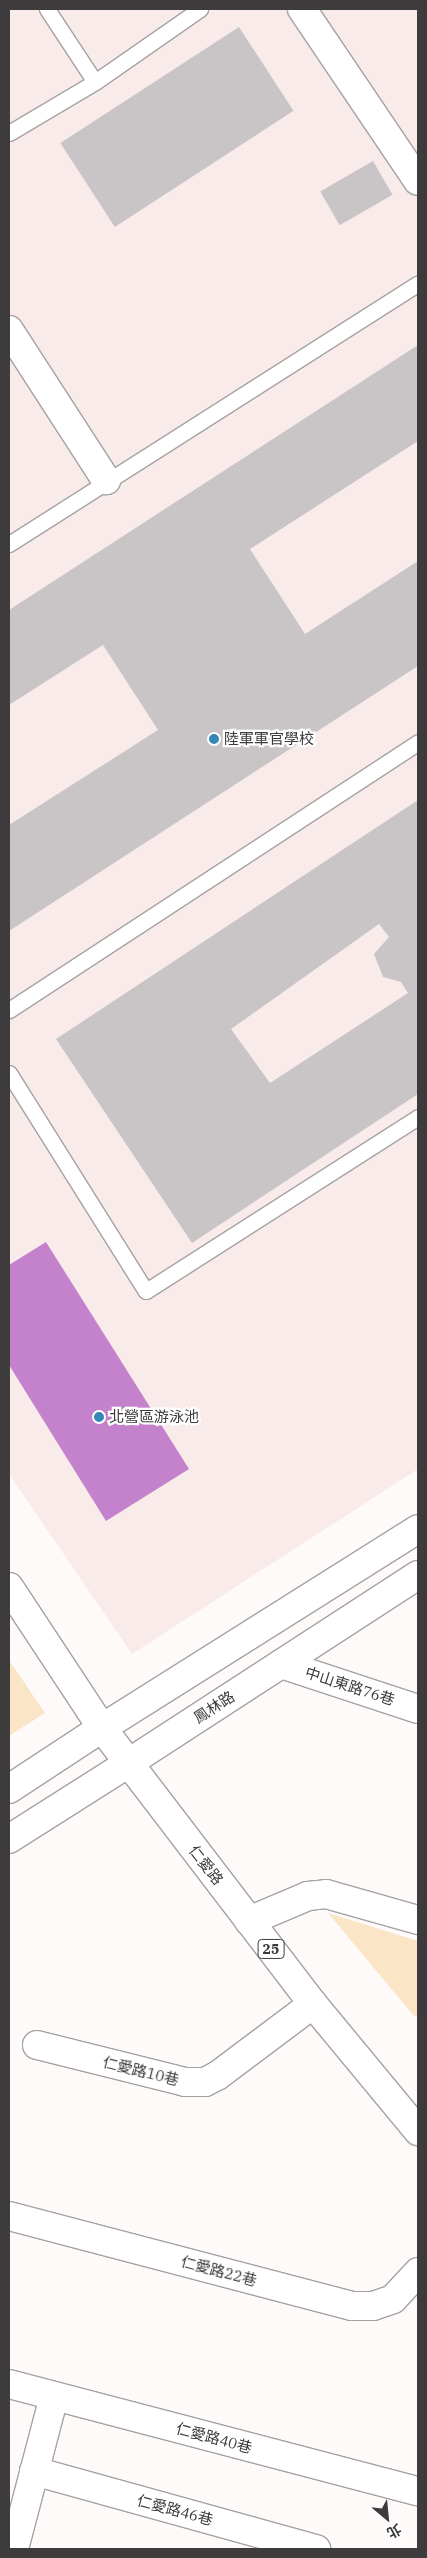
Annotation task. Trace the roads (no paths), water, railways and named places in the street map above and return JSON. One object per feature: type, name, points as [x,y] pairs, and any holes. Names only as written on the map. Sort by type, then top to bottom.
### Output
[{"type":"street","points":[[302,9],[418,181]]},
{"type":"street","points":[[9,330],[106,480]]},
{"type":"street","points":[[9,1789],[102,1728],[418,1529]]},
{"type":"street","name":"鳳林路","points":[[9,1839],[418,1575]]},
{"type":"street","name":"仁愛路","points":[[9,1587],[127,1764],[313,2004],[418,2131]]},
{"type":"street","name":"中山東路76巷","points":[[281,1664],[418,1709]]},
{"type":"street","points":[[249,1921],[308,1896],[326,1894],[418,1920]]},
{"type":"street","name":"仁愛路10巷","points":[[37,2045],[185,2082],[205,2082],[217,2076],[313,2004]]},
{"type":"street","name":"仁愛路22巷","points":[[9,2216],[352,2306],[373,2306],[393,2300],[418,2272]]},
{"type":"street","name":"仁愛路40巷","points":[[9,2384],[418,2491]]},
{"type":"street","points":[[14,2549],[54,2396]]},
{"type":"street","name":"仁愛路46巷","points":[[34,2472],[316,2549]]},
{"type":"lane","points":[[47,9],[95,82]]},
{"type":"lane","points":[[9,133],[95,82],[200,9]]},
{"type":"lane","points":[[9,544],[106,480],[418,283]]},
{"type":"lane","points":[[9,1010],[418,742]]},
{"type":"lane","points":[[9,1073],[146,1291],[418,1117]]},
{"type":"place","name":"陸軍軍官學校","points":[[214,739]]},
{"type":"place","name":"北營區游泳池","points":[[99,1417]]}]
